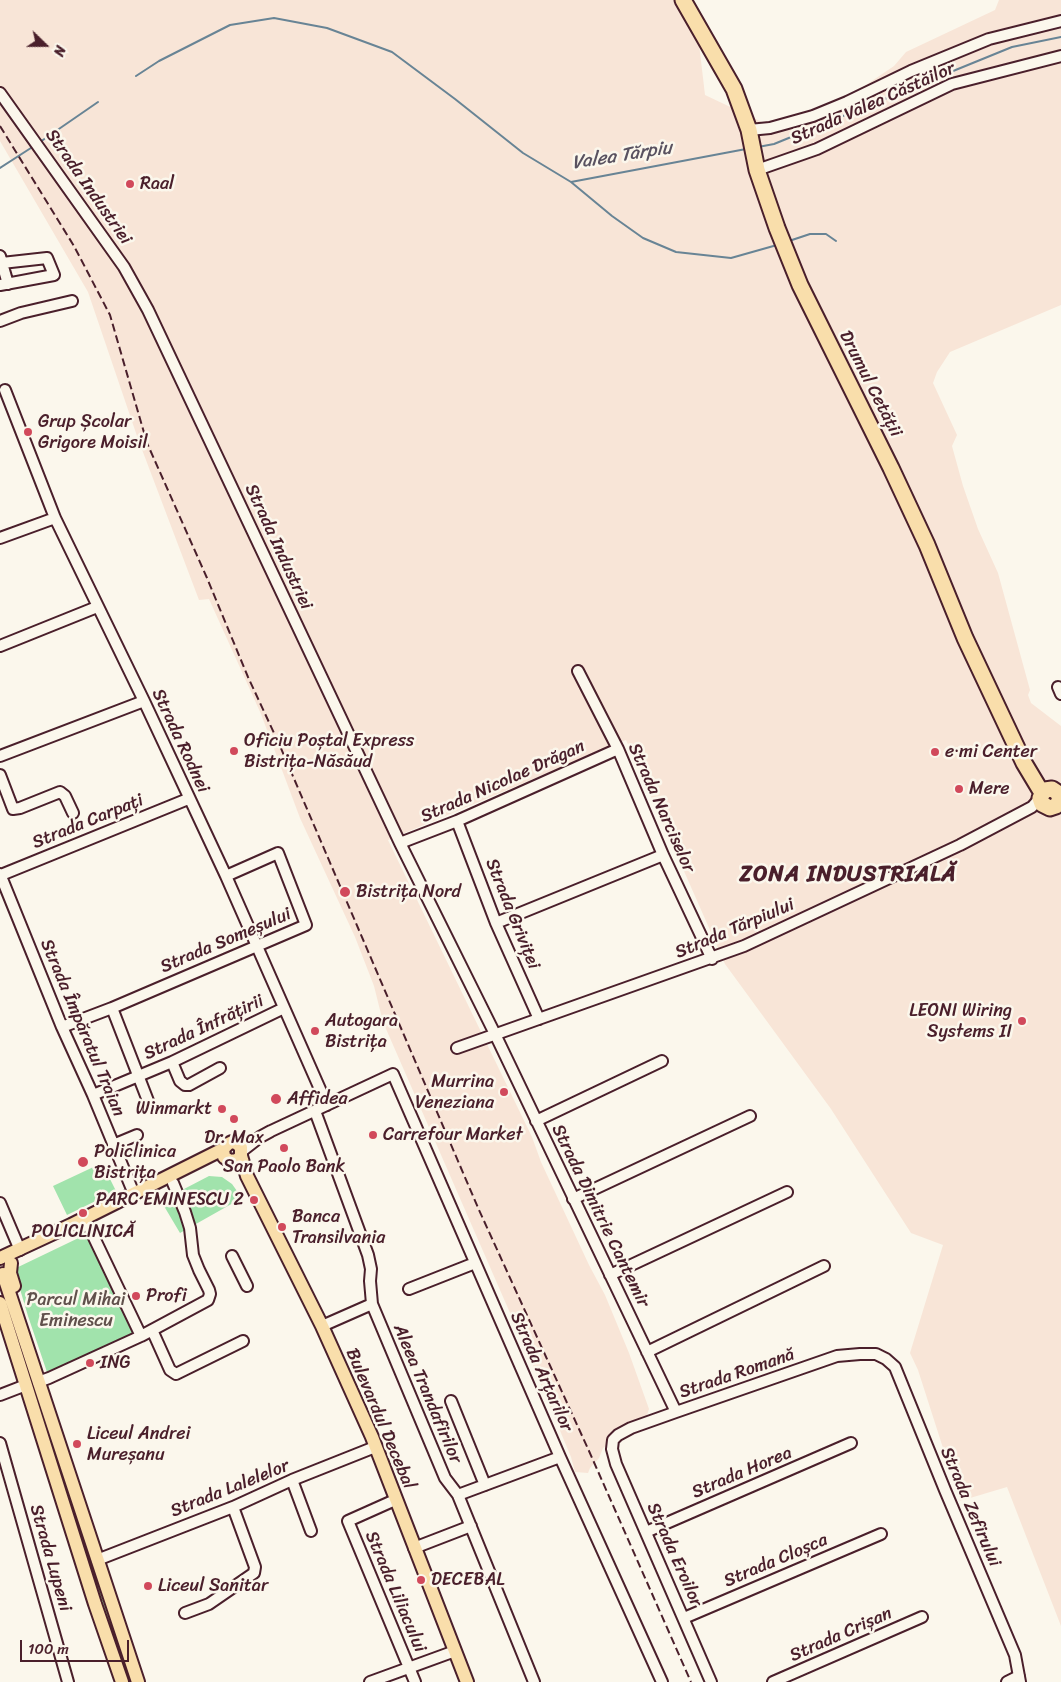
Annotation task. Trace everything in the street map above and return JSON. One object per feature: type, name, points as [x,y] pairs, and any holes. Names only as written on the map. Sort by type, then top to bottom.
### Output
[{"type":"highway","name":"Drumul Cetății","points":[[683,0],[734,89],[749,130],[757,164],[777,228],[800,285],[891,468],[927,545],[965,638],[1020,754],[1051,797]]},
{"type":"main road","name":"Bulevardul Decebal","points":[[234,1153],[322,1326],[376,1446],[467,1682]]},
{"type":"main road","points":[[3,1266],[234,1153]]},
{"type":"main road","points":[[3,1266],[20,1250],[134,1194],[234,1153]]},
{"type":"main road","points":[[3,1266],[10,1273],[40,1369],[32,1383],[95,1604],[122,1682]]},
{"type":"main road","points":[[0,1303],[32,1383],[97,1560],[138,1682]]},
{"type":"street","points":[[749,130],[770,128],[813,116],[848,102],[911,71],[989,39],[1061,21]]},
{"type":"street","name":"Strada Valea Căstăilor","points":[[757,164],[817,149],[952,84],[1061,56]]},
{"type":"street","name":"Strada Industriei","points":[[0,93],[124,267],[148,310],[400,843],[495,1034]]},
{"type":"street","points":[[47,258],[54,275],[4,284],[1,259],[47,258]]},
{"type":"street","points":[[0,321],[21,313],[72,301]]},
{"type":"street","name":"Strada Rodnei","points":[[5,390],[55,518],[226,876],[327,1105]]},
{"type":"street","points":[[0,538],[55,518]]},
{"type":"street","points":[[0,646],[97,607]]},
{"type":"street","name":"Strada Narciselor","points":[[578,671],[618,749],[663,855],[712,959]]},
{"type":"street","points":[[0,756],[144,701]]},
{"type":"street","name":"Strada Nicolae Drăgan","points":[[400,843],[457,821],[618,749]]},
{"type":"street","points":[[0,775],[13,808],[20,808],[60,792],[65,796],[73,813]]},
{"type":"street","name":"Strada Tărpiului","points":[[457,1048],[712,959],[744,946],[960,845],[1051,797]]},
{"type":"street","name":"Strada Carpați","points":[[0,874],[188,799]]},
{"type":"street","name":"Strada Griviței","points":[[457,821],[496,923],[538,1019]]},
{"type":"street","name":"Strada Someșului","points":[[62,1026],[112,1008],[306,925],[278,853],[226,876]]},
{"type":"street","points":[[496,923],[663,855]]},
{"type":"street","name":"Strada Împăratul Traian","points":[[0,874],[62,1026],[134,1194]]},
{"type":"street","name":"Strada Înfrățirii","points":[[112,1008],[137,1077]]},
{"type":"street","name":"Strada Înfrățirii","points":[[93,1095],[172,1062],[284,1008]]},
{"type":"street","name":"Strada Dimitrie Cantemir","points":[[495,1034],[676,1412]]},
{"type":"street","points":[[172,1062],[180,1081],[185,1085],[189,1085],[220,1068]]},
{"type":"street","points":[[536,1121],[662,1062]]},
{"type":"street","name":"Strada Arțarilor","points":[[327,1105],[393,1074],[560,1457],[662,1682]]},
{"type":"street","points":[[137,1077],[150,1106]]},
{"type":"street","points":[[234,1153],[260,1137],[327,1105]]},
{"type":"street","name":"Aleea Trandafirilor","points":[[315,1111],[368,1255],[371,1268],[372,1304],[445,1478],[458,1495],[534,1682]]},
{"type":"street","points":[[573,1199],[750,1116]]},
{"type":"street","points":[[113,1145],[137,1135]]},
{"type":"street","points":[[0,1395],[50,1378],[141,1336],[209,1297],[193,1255],[190,1228],[185,1212],[173,1183]]},
{"type":"street","points":[[610,1275],[787,1192]]},
{"type":"street","points":[[0,1203],[20,1250]]},
{"type":"street","points":[[88,1225],[141,1336]]},
{"type":"street","points":[[232,1256],[247,1286]]},
{"type":"street","points":[[409,1289],[475,1263]]},
{"type":"street","points":[[647,1352],[824,1266]]},
{"type":"street","points":[[322,1326],[372,1304]]},
{"type":"street","points":[[152,1330],[170,1370],[176,1374],[243,1341]]},
{"type":"street","name":"Strada Romană","points":[[613,1440],[631,1428],[837,1356],[876,1354]]},
{"type":"street","name":"Strada Zefirului","points":[[876,1354],[886,1359],[895,1367],[1015,1655],[1020,1679]]},
{"type":"street","points":[[451,1401],[485,1485]]},
{"type":"street","name":"Strada Eroilor","points":[[613,1440],[612,1449],[616,1464],[711,1682]]},
{"type":"street","name":"Strada Lupeni","points":[[0,1443],[68,1682]]},
{"type":"street","name":"Strada Horea","points":[[646,1532],[851,1443]]},
{"type":"street","name":"Strada Lalelelor","points":[[97,1560],[233,1507],[292,1480],[376,1446]]},
{"type":"street","points":[[458,1495],[560,1457]]},
{"type":"street","points":[[292,1480],[311,1531]]},
{"type":"street","name":"Strada Liliacului","points":[[396,1500],[348,1520],[409,1668]]},
{"type":"street","points":[[185,1613],[209,1604],[254,1573],[255,1568],[233,1507]]},
{"type":"street","points":[[414,1548],[471,1526]]},
{"type":"street","name":"Strada Cloșca","points":[[684,1618],[881,1534]]},
{"type":"street","name":"Strada Crișan","points":[[772,1682],[922,1617]]},
{"type":"street","points":[[370,1682],[455,1651]]},
{"type":"street","points":[[409,1668],[415,1682]]},
{"type":"street","points":[[1007,1682],[1020,1679]]},
{"type":"shaded area","points":[[0,0],[687,0],[696,18],[705,95],[762,122],[829,110],[894,66],[906,52],[995,10],[999,0],[1061,0],[1061,305],[950,352],[937,372],[933,383],[957,435],[952,446],[978,529],[998,573],[1030,690],[1028,695],[1031,703],[1061,726],[1061,1626],[1007,1487],[960,1501],[918,1370],[910,1353],[943,1245],[911,1233],[831,1109],[725,964],[626,740],[388,840],[532,1137],[541,1162],[605,1295],[629,1353],[649,1409],[647,1415],[603,1448],[599,1458],[588,1473],[575,1472],[571,1457],[531,1361],[383,1022],[374,986],[355,937],[300,818],[261,714],[209,599],[199,600],[138,439],[88,292],[0,141]]},
{"type":"green space","points":[[102,1163],[116,1191],[67,1215],[53,1186]]},
{"type":"green space","points":[[209,1176],[222,1177],[232,1184],[242,1198],[180,1233],[161,1201]]},
{"type":"green space","name":"Parcul Mihai Eminescu","points":[[91,1232],[141,1336],[49,1378],[14,1269]]},
{"type":"green space","points":[[40,1395],[121,1639],[114,1641],[33,1396]]},
{"type":"green space","points":[[122,1644],[135,1682],[128,1682],[115,1645]]},
{"type":"waterway","name":"Valea Tărpiu","points":[[136,76],[159,61],[230,25],[274,18],[327,28],[392,52],[523,153],[571,182],[746,149]]},
{"type":"waterway","name":"Valea Tărpiu","points":[[758,147],[774,144],[1012,47],[1061,37]]},
{"type":"waterway","name":"Valea Tărpiu","points":[[40,142],[98,102]]},
{"type":"waterway","name":"Valea Tărpiu","points":[[0,168],[34,146]]},
{"type":"waterway","points":[[571,182],[612,216],[643,238],[676,252],[731,258],[777,245]]},
{"type":"waterway","points":[[789,241],[810,234],[826,234],[836,241]]},
{"type":"railway","points":[[0,126],[74,246],[110,315],[147,443],[207,578],[248,677],[280,746],[479,1210],[589,1451],[691,1682]]},
{"type":"place","name":"Raal","points":[[130,184]]},
{"type":"place","name":"Grup Școlar Grigore Moisil","points":[[28,432]]},
{"type":"place","name":"Oficiu Poștal Express Bistrița-Năsăud","points":[[234,751]]},
{"type":"place","name":"e·mi Center","points":[[935,752]]},
{"type":"place","name":"Mere","points":[[959,789]]},
{"type":"place","name":"Bistrița Nord","points":[[345,892]]},
{"type":"place","name":"LEONI Wiring Systems II","points":[[1022,1021]]},
{"type":"place","name":"Autogara Bistrița","points":[[315,1031]]},
{"type":"place","name":"Murrina Veneziana","points":[[504,1092]]},
{"type":"place","name":"Affidea","points":[[276,1099]]},
{"type":"place","name":"Winmarkt","points":[[222,1109]]},
{"type":"place","name":"Dr. Max","points":[[234,1119]]},
{"type":"place","name":"Carrefour Market","points":[[373,1135]]},
{"type":"place","name":"San Paolo Bank","points":[[284,1148]]},
{"type":"place","name":"Policlinica Bistrița","points":[[83,1162]]},
{"type":"place","name":"PARC EMINESCU 2","points":[[254,1200]]},
{"type":"place","name":"POLICLINICĂ","points":[[83,1213]]},
{"type":"place","name":"Banca Transilvania","points":[[282,1227]]},
{"type":"place","name":"Profi","points":[[136,1296]]},
{"type":"place","name":"ING","points":[[90,1363]]},
{"type":"place","name":"Liceul Andrei Mureșanu","points":[[77,1444]]},
{"type":"place","name":"DECEBAL","points":[[421,1580]]},
{"type":"place","name":"Liceul Sanitar","points":[[148,1586]]},
{"type":"district","name":"ZONA INDUSTRIALĂ","points":[[848,875]]}]
